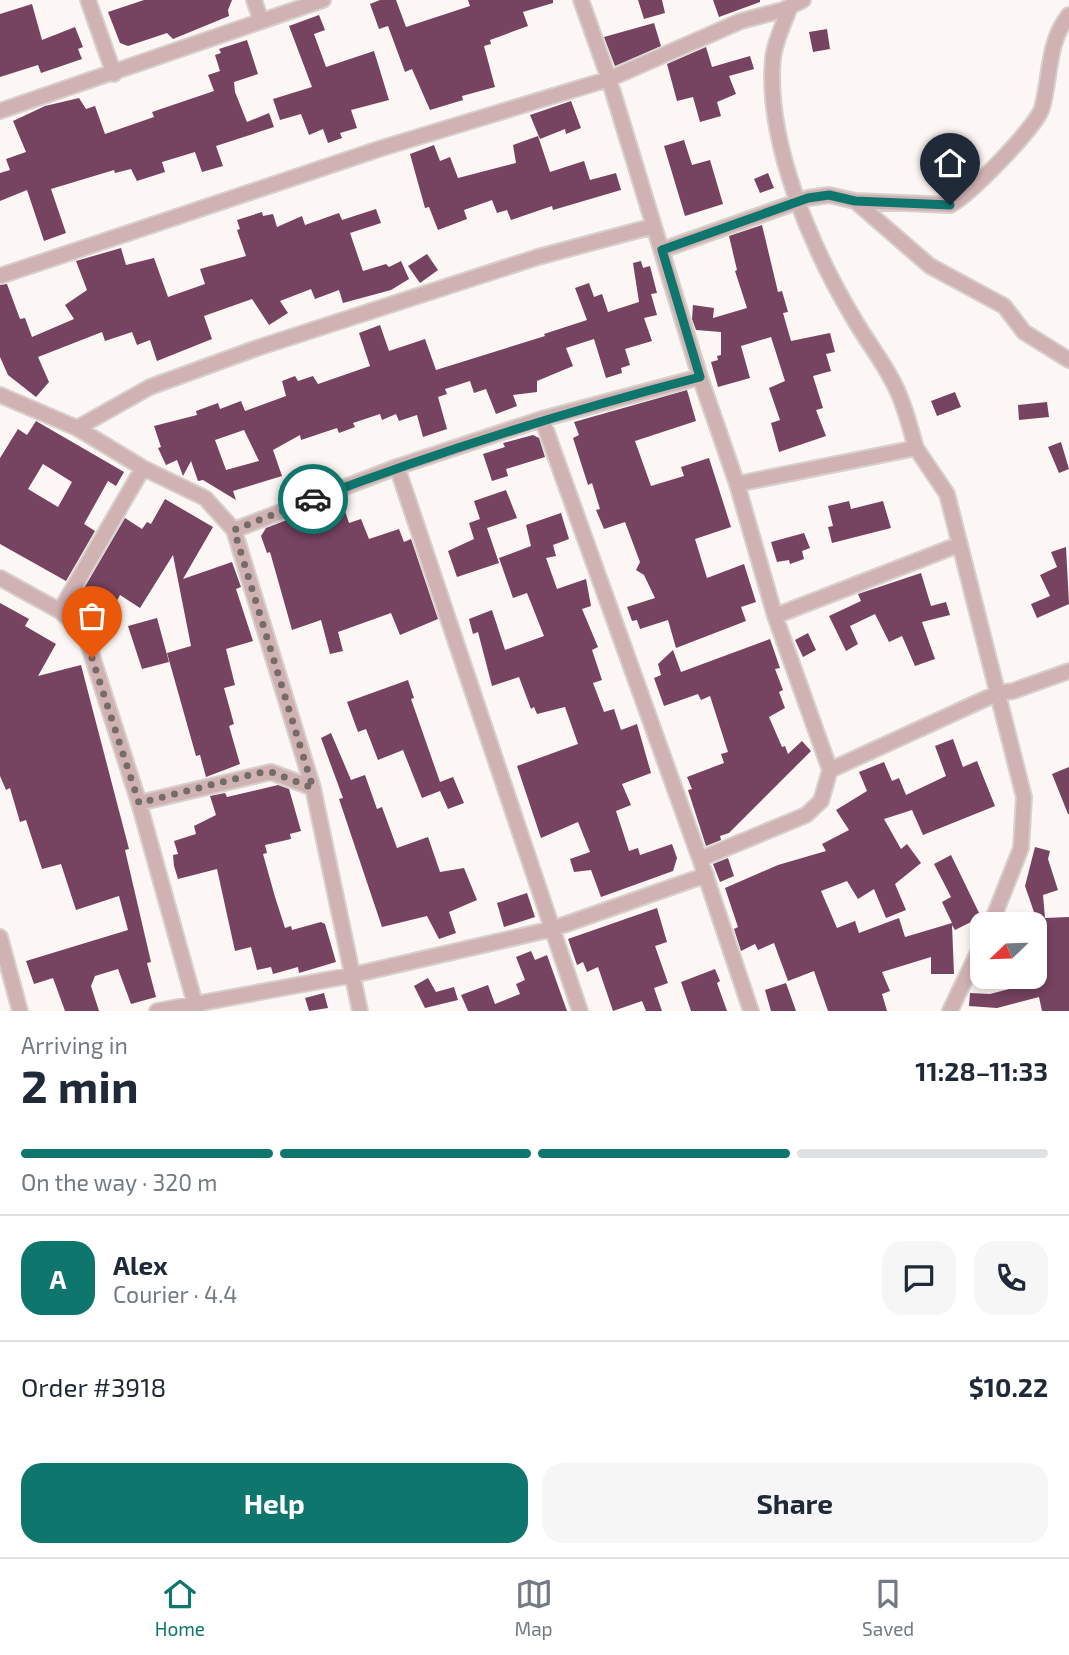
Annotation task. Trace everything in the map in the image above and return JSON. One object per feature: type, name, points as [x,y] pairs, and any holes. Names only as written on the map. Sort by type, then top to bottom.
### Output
[{"type":"street","points":[[88,0],[114,74]]},
{"type":"street","points":[[254,0],[261,21]]},
{"type":"street","points":[[0,111],[323,0]]},
{"type":"street","points":[[581,0],[700,377],[737,484],[775,615],[830,770],[821,801],[806,815],[700,859]]},
{"type":"street","points":[[0,276],[351,158],[608,79],[741,21],[796,4]]},
{"type":"street","points":[[796,4],[773,55],[773,91],[779,142],[852,317],[881,360],[900,397],[916,448],[947,494],[958,545],[1005,692],[1024,797],[1024,824],[1021,848],[996,912]]},
{"type":"street","points":[[662,250],[803,199],[829,195],[855,201],[950,205],[990,173],[1042,111],[1056,35],[1069,15]]},
{"type":"street","points":[[855,201],[930,266],[1004,306],[1024,332],[1069,360]]},
{"type":"street","points":[[78,428],[150,387],[257,348],[538,257],[654,226]]},
{"type":"street","points":[[234,530],[397,467],[542,419],[700,377]]},
{"type":"street","points":[[0,395],[78,428],[143,468],[205,498],[234,530],[313,788],[360,1011]]},
{"type":"street","points":[[542,419],[706,875],[751,1011]]},
{"type":"street","points":[[737,484],[916,448]]},
{"type":"street","points":[[397,467],[580,1011]]},
{"type":"street","points":[[60,611],[143,468]]},
{"type":"street","points":[[775,615],[958,545]]},
{"type":"street","points":[[0,578],[60,611],[85,634],[139,803],[197,1007]]},
{"type":"street","points":[[830,770],[1005,692],[1069,671]]},
{"type":"street","points":[[139,803],[258,773],[271,772],[313,788]]},
{"type":"street","points":[[157,1011],[197,1007],[353,975],[552,929],[706,875]]},
{"type":"street","points":[[0,937],[20,1011]]},
{"type":"street","points":[[950,1011],[970,969]]},
{"type":"building","points":[[144,0],[232,0],[229,16],[173,39],[167,33],[128,46],[120,43],[108,12]]},
{"type":"building","points":[[380,0],[396,0],[406,27],[470,6],[468,0],[553,0],[553,3],[523,12],[528,26],[490,40],[491,44],[484,46],[495,87],[462,96],[463,100],[430,110],[412,69],[405,72],[388,26],[379,29],[370,4]]},
{"type":"building","points":[[638,0],[662,0],[665,13],[644,19]]},
{"type":"building","points":[[713,0],[760,0],[760,2],[719,17]]},
{"type":"building","points":[[32,4],[42,40],[75,27],[83,47],[78,49],[82,59],[41,73],[38,65],[0,77],[0,14]]},
{"type":"building","points":[[319,15],[325,30],[314,34],[326,67],[374,51],[389,100],[351,110],[357,128],[340,133],[342,138],[328,143],[323,129],[309,135],[301,114],[280,120],[273,99],[312,87],[289,26]]},
{"type":"building","points":[[654,23],[661,46],[615,66],[604,37]]},
{"type":"building","points":[[827,29],[830,49],[813,52],[809,32]]},
{"type":"building","points":[[247,40],[258,74],[234,82],[235,92],[247,122],[269,113],[274,127],[216,146],[223,166],[202,172],[195,152],[162,162],[165,172],[137,181],[131,169],[115,173],[114,170],[51,189],[66,233],[44,241],[27,190],[0,201],[0,173],[10,170],[6,159],[26,152],[13,121],[45,106],[79,98],[86,109],[95,106],[105,134],[154,117],[152,112],[214,91],[208,75],[220,71],[215,55],[221,53],[219,49]]},
{"type":"building","points":[[706,47],[712,67],[750,56],[754,69],[729,76],[736,94],[717,102],[721,116],[700,122],[693,97],[677,101],[667,64]]},
{"type":"building","points":[[571,101],[581,128],[566,134],[565,129],[540,139],[530,115]]},
{"type":"building","points":[[538,136],[550,172],[584,161],[590,180],[616,173],[621,190],[553,210],[552,206],[511,220],[507,210],[497,213],[492,200],[464,210],[467,219],[438,230],[429,207],[425,208],[410,154],[434,145],[440,161],[450,157],[458,178],[516,163],[513,145]]},
{"type":"building","points":[[684,140],[692,165],[710,160],[723,204],[685,216],[664,146]]},
{"type":"building","points":[[768,173],[774,188],[760,193],[754,179]]},
{"type":"building","points":[[376,209],[381,223],[350,233],[363,271],[386,264],[389,267],[401,261],[409,279],[391,290],[343,303],[339,290],[315,299],[311,289],[280,301],[288,313],[269,325],[252,299],[204,316],[212,339],[157,361],[150,340],[137,345],[132,332],[105,341],[102,332],[38,357],[49,382],[36,397],[8,375],[0,357],[0,285],[7,284],[20,319],[25,318],[32,337],[74,319],[65,305],[87,290],[76,261],[121,248],[126,265],[154,258],[168,297],[205,284],[200,269],[246,256],[237,230],[240,229],[237,220],[262,212],[263,216],[273,214],[277,227],[302,216],[305,225],[339,213],[342,220]]},
{"type":"building","points":[[762,225],[778,292],[782,291],[788,312],[783,313],[791,341],[830,333],[835,352],[826,354],[831,371],[813,376],[823,408],[816,410],[826,436],[779,452],[771,423],[780,420],[769,388],[785,381],[771,337],[741,346],[750,378],[718,387],[711,362],[718,360],[717,356],[721,355],[721,332],[696,330],[692,319],[693,305],[714,308],[713,318],[747,308],[735,271],[737,270],[729,236]]},
{"type":"building","points":[[427,254],[438,270],[420,283],[408,266]]},
{"type":"building","points":[[641,261],[643,268],[650,266],[657,293],[651,294],[657,315],[644,318],[652,341],[625,349],[630,365],[621,368],[622,373],[606,378],[594,339],[566,348],[573,366],[537,381],[537,392],[513,395],[517,406],[496,414],[486,389],[474,393],[470,381],[445,389],[447,394],[438,397],[447,429],[423,437],[417,415],[399,421],[396,414],[382,420],[380,414],[353,423],[355,427],[339,433],[337,428],[301,440],[300,435],[273,450],[282,476],[233,491],[236,500],[203,480],[198,481],[191,461],[183,476],[177,460],[166,465],[158,448],[161,447],[154,426],[197,415],[196,411],[218,403],[220,409],[241,401],[245,411],[286,396],[282,381],[295,376],[298,381],[313,376],[318,384],[370,366],[359,333],[380,325],[389,351],[425,339],[436,370],[587,320],[575,288],[589,283],[594,297],[602,294],[608,312],[639,302],[633,263]],"holes":[[[244,430],[259,461],[226,470],[215,440]]]},
{"type":"building","points":[[687,390],[696,421],[635,441],[651,486],[684,476],[681,467],[709,458],[731,527],[695,539],[707,578],[744,564],[756,602],[741,607],[746,621],[676,648],[668,620],[640,629],[637,620],[632,621],[627,607],[655,598],[644,575],[636,570],[640,562],[625,522],[604,529],[596,510],[600,509],[592,483],[588,485],[573,438],[579,435],[574,422]]},
{"type":"building","points":[[955,392],[961,407],[937,416],[931,401]]},
{"type":"building","points":[[1047,402],[1049,417],[1019,420],[1018,405]]},
{"type":"building","points":[[36,421],[124,472],[116,486],[108,481],[84,524],[95,531],[66,581],[0,544],[0,458],[18,429],[27,435]],"holes":[[[43,464],[72,482],[58,507],[28,489]]]},
{"type":"building","points":[[533,435],[539,438],[545,457],[506,469],[508,476],[492,481],[483,454],[505,447],[503,443]]},
{"type":"building","points":[[1061,442],[1069,469],[1059,473],[1048,447]]},
{"type":"building","points":[[506,490],[517,518],[487,528],[499,563],[457,577],[448,551],[474,539],[469,523],[480,519],[474,501]]},
{"type":"building","points":[[165,499],[213,527],[183,579],[232,562],[241,587],[236,589],[253,641],[226,649],[235,685],[224,688],[234,724],[229,726],[240,764],[206,777],[200,755],[196,756],[167,653],[191,646],[173,555],[140,608],[120,595],[114,606],[83,590],[125,518],[142,529],[147,522],[151,524]]},
{"type":"building","points":[[341,499],[349,523],[361,519],[369,539],[399,529],[404,542],[411,539],[438,619],[400,635],[391,613],[338,632],[343,651],[330,654],[321,620],[292,630],[270,552],[267,553],[261,536],[266,528]]},
{"type":"building","points":[[849,501],[851,509],[883,501],[891,528],[832,543],[828,527],[833,526],[828,506]]},
{"type":"building","points":[[561,513],[569,539],[553,545],[556,556],[546,558],[557,589],[586,579],[591,606],[582,609],[598,647],[592,650],[602,680],[593,683],[604,712],[614,709],[621,730],[637,724],[651,773],[622,784],[631,805],[616,811],[629,851],[638,848],[640,855],[672,844],[677,858],[673,871],[601,897],[591,870],[574,872],[570,859],[590,852],[578,822],[541,838],[517,766],[578,744],[565,707],[537,714],[534,707],[531,709],[519,677],[492,686],[478,632],[473,634],[469,619],[492,610],[505,650],[544,636],[527,593],[513,598],[499,558],[531,546],[526,525]]},
{"type":"building","points":[[804,533],[810,548],[802,551],[804,559],[790,564],[789,560],[777,562],[771,542]]},
{"type":"building","points":[[1066,547],[1069,604],[1037,618],[1031,604],[1050,596],[1040,575],[1057,567],[1051,552]]},
{"type":"building","points":[[921,573],[931,606],[946,602],[950,615],[922,622],[935,659],[915,666],[902,636],[889,642],[875,614],[850,626],[858,644],[846,651],[829,616],[861,601],[858,594]]},
{"type":"building","points":[[0,603],[29,619],[25,626],[56,644],[38,676],[81,665],[129,849],[125,850],[151,962],[147,963],[156,997],[131,1004],[118,969],[95,976],[91,986],[99,1011],[65,1011],[53,978],[34,984],[26,961],[128,930],[119,896],[76,910],[61,864],[42,869],[26,820],[20,822],[10,788],[6,790],[0,776]]},
{"type":"building","points":[[157,618],[169,662],[142,669],[128,626]]},
{"type":"building","points":[[808,633],[816,650],[803,657],[795,640]]},
{"type":"building","points":[[770,639],[780,668],[775,669],[783,690],[779,692],[785,708],[769,717],[782,747],[785,746],[788,754],[802,741],[811,751],[729,833],[720,836],[721,840],[706,846],[688,790],[692,789],[687,777],[724,763],[721,754],[728,752],[710,696],[701,700],[698,694],[664,706],[654,678],[661,675],[658,664],[673,650],[681,672]]},
{"type":"building","points":[[408,680],[414,698],[411,699],[440,782],[453,777],[464,803],[448,809],[440,791],[422,798],[403,750],[378,760],[366,729],[358,732],[347,702]]},
{"type":"building","points":[[331,733],[351,780],[365,775],[377,809],[382,807],[397,848],[428,837],[440,872],[464,868],[477,900],[449,912],[456,933],[439,939],[427,916],[382,927],[339,799],[343,798],[321,738]]},
{"type":"building","points":[[953,739],[963,767],[977,761],[995,806],[923,835],[912,810],[884,819],[901,849],[907,844],[921,863],[895,884],[906,910],[886,918],[874,889],[858,899],[847,881],[821,891],[837,928],[855,921],[859,933],[899,918],[905,937],[952,923],[942,902],[951,897],[934,864],[951,855],[979,912],[970,912],[970,922],[955,930],[952,925],[954,974],[931,974],[931,957],[882,972],[890,991],[882,994],[887,1011],[828,1011],[814,971],[788,981],[774,943],[758,950],[755,944],[741,951],[734,929],[738,927],[725,888],[778,865],[826,851],[822,844],[849,830],[836,810],[867,791],[859,772],[884,762],[892,781],[899,778],[906,795],[946,776],[935,746]]},
{"type":"building","points":[[1069,767],[1069,814],[1068,814],[1052,774]]},
{"type":"building","points":[[278,785],[289,789],[301,831],[290,834],[291,839],[265,845],[267,853],[263,854],[285,928],[291,926],[292,930],[321,922],[325,924],[336,962],[299,973],[298,967],[273,974],[271,967],[257,970],[251,947],[235,951],[217,869],[178,879],[174,866],[173,855],[178,854],[174,841],[196,834],[194,826],[216,815],[210,796],[225,793],[227,797]]},
{"type":"building","points":[[1035,847],[1050,851],[1048,859],[1058,890],[1043,895],[1044,912],[1034,912],[1025,886]]},
{"type":"building","points":[[728,858],[734,876],[720,882],[713,864]]},
{"type":"building","points":[[527,893],[535,917],[504,927],[497,903]]},
{"type":"building","points":[[657,908],[667,942],[655,946],[668,983],[654,988],[662,1011],[646,1011],[642,1001],[613,1011],[598,967],[587,972],[583,962],[577,965],[568,939]]},
{"type":"building","points":[[1069,917],[1069,1011],[1042,1011],[1039,997],[997,1008],[969,1006],[970,993],[990,994],[1009,989],[1047,989],[1047,918]]},
{"type":"building","points":[[531,951],[535,960],[547,955],[567,1011],[468,1011],[461,995],[488,985],[495,1004],[520,994],[516,984],[525,980],[516,957]]},
{"type":"building","points":[[715,969],[727,1011],[691,1011],[681,982]]},
{"type":"building","points":[[428,978],[436,992],[454,987],[458,1000],[425,1008],[414,986]]},
{"type":"building","points":[[786,983],[796,1011],[771,1011],[765,990]]},
{"type":"building","points":[[324,993],[328,1008],[309,1011],[305,998]]},
{"type":"way so far","points":[[92,658],[139,803],[258,773],[271,772],[313,788],[234,530],[313,499]]},
{"type":"route","points":[[313,499],[397,467],[542,419],[700,377],[662,250],[808,198],[829,195],[855,201],[950,205]]}]
